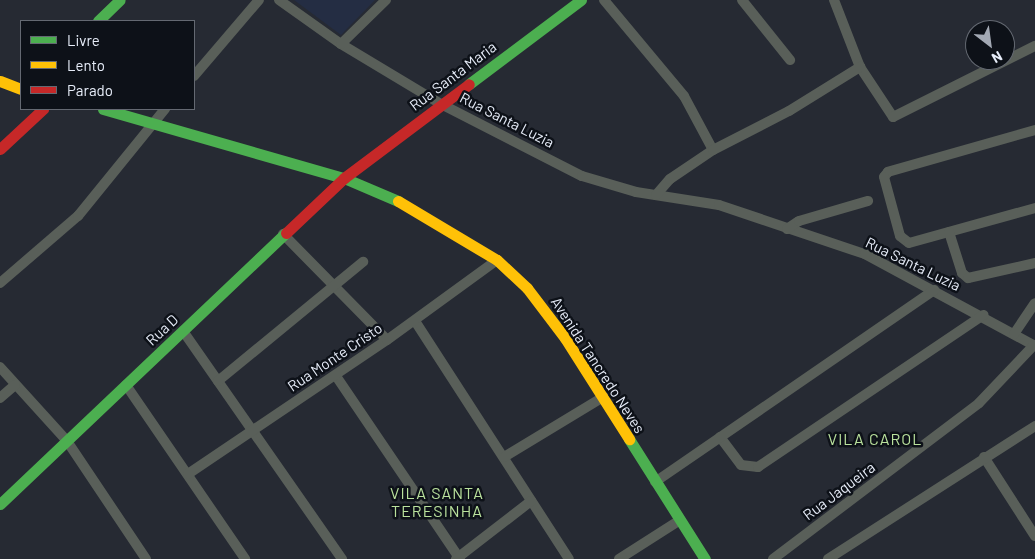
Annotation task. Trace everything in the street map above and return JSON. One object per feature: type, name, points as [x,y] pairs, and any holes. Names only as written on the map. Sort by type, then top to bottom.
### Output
[{"type":"main road","points":[[99,20],[120,0]]},
{"type":"main road","name":"Rua Santa Maria","points":[[344,178],[581,0]]},
{"type":"main road","points":[[0,81],[20,81]]},
{"type":"main road","points":[[0,81],[20,88]]},
{"type":"main road","points":[[0,149],[42,110]]},
{"type":"main road","name":"Avenida Tancredo Neves","points":[[108,110],[154,121],[344,178],[415,208],[497,260],[544,308],[603,397],[705,559]]},
{"type":"main road","name":"Avenida Tancredo Neves","points":[[113,110],[122,113]]},
{"type":"main road","name":"Rua D","points":[[0,504],[344,178]]},
{"type":"street","points":[[195,75],[259,0]]},
{"type":"street","name":"Rua Santa Luzia","points":[[280,0],[341,44],[441,104],[582,176],[656,195],[719,205],[865,254],[983,315],[1034,345]]},
{"type":"street","points":[[341,44],[386,0]]},
{"type":"street","points":[[604,0],[684,96],[713,150]]},
{"type":"street","points":[[742,0],[790,60]]},
{"type":"street","points":[[834,0],[860,67],[889,116],[897,117],[923,105],[1035,46]]},
{"type":"street","points":[[656,195],[670,179],[713,150],[789,111],[860,67]]},
{"type":"street","points":[[0,283],[78,216],[164,110]]},
{"type":"street","points":[[1035,130],[885,174],[903,241],[949,232],[1035,208]]},
{"type":"street","points":[[787,229],[799,221],[868,201]]},
{"type":"street","points":[[949,232],[962,274],[968,278],[1035,263]]},
{"type":"street","points":[[283,234],[387,340]]},
{"type":"street","name":"Rua Monte Cristo","points":[[188,474],[336,376],[415,321],[497,260]]},
{"type":"street","points":[[218,381],[363,262]]},
{"type":"street","points":[[655,482],[934,290]]},
{"type":"street","points":[[1014,334],[1035,303]]},
{"type":"street","points":[[720,437],[741,465],[758,467],[983,315]]},
{"type":"street","points":[[415,321],[569,559]]},
{"type":"street","points":[[184,331],[342,559]]},
{"type":"street","name":"Rua Jaqueira","points":[[772,559],[979,403],[1034,345]]},
{"type":"street","points":[[0,367],[67,441],[146,559]]},
{"type":"street","points":[[336,376],[458,558],[531,501]]},
{"type":"street","points":[[0,398],[15,385]]},
{"type":"street","points":[[126,385],[245,559]]},
{"type":"street","points":[[504,457],[603,397]]},
{"type":"street","points":[[828,559],[1035,426]]},
{"type":"street","points":[[984,457],[1035,536]]},
{"type":"street","points":[[619,559],[680,520]]},
{"type":"shaded area","points":[[294,0],[375,0],[341,35]]},
{"type":"traffic: fast","points":[[99,20],[120,0]]},
{"type":"traffic: fast","points":[[469,84],[581,0]]},
{"type":"traffic: fast","points":[[106,110],[344,178],[398,201]]},
{"type":"traffic: fast","points":[[0,504],[286,233]]},
{"type":"traffic: fast","points":[[629,439],[705,559]]},
{"type":"traffic: slow","points":[[0,81],[20,89]]},
{"type":"traffic: slow","points":[[398,201],[497,260],[527,288],[565,338],[629,439]]},
{"type":"traffic: jam","points":[[286,233],[344,178],[469,84]]},
{"type":"traffic: jam","points":[[0,149],[42,110]]},
{"type":"district","name":"VILA CAROL","points":[[875,439]]},
{"type":"district","name":"VILA SANTA TERESINHA","points":[[437,502]]}]
